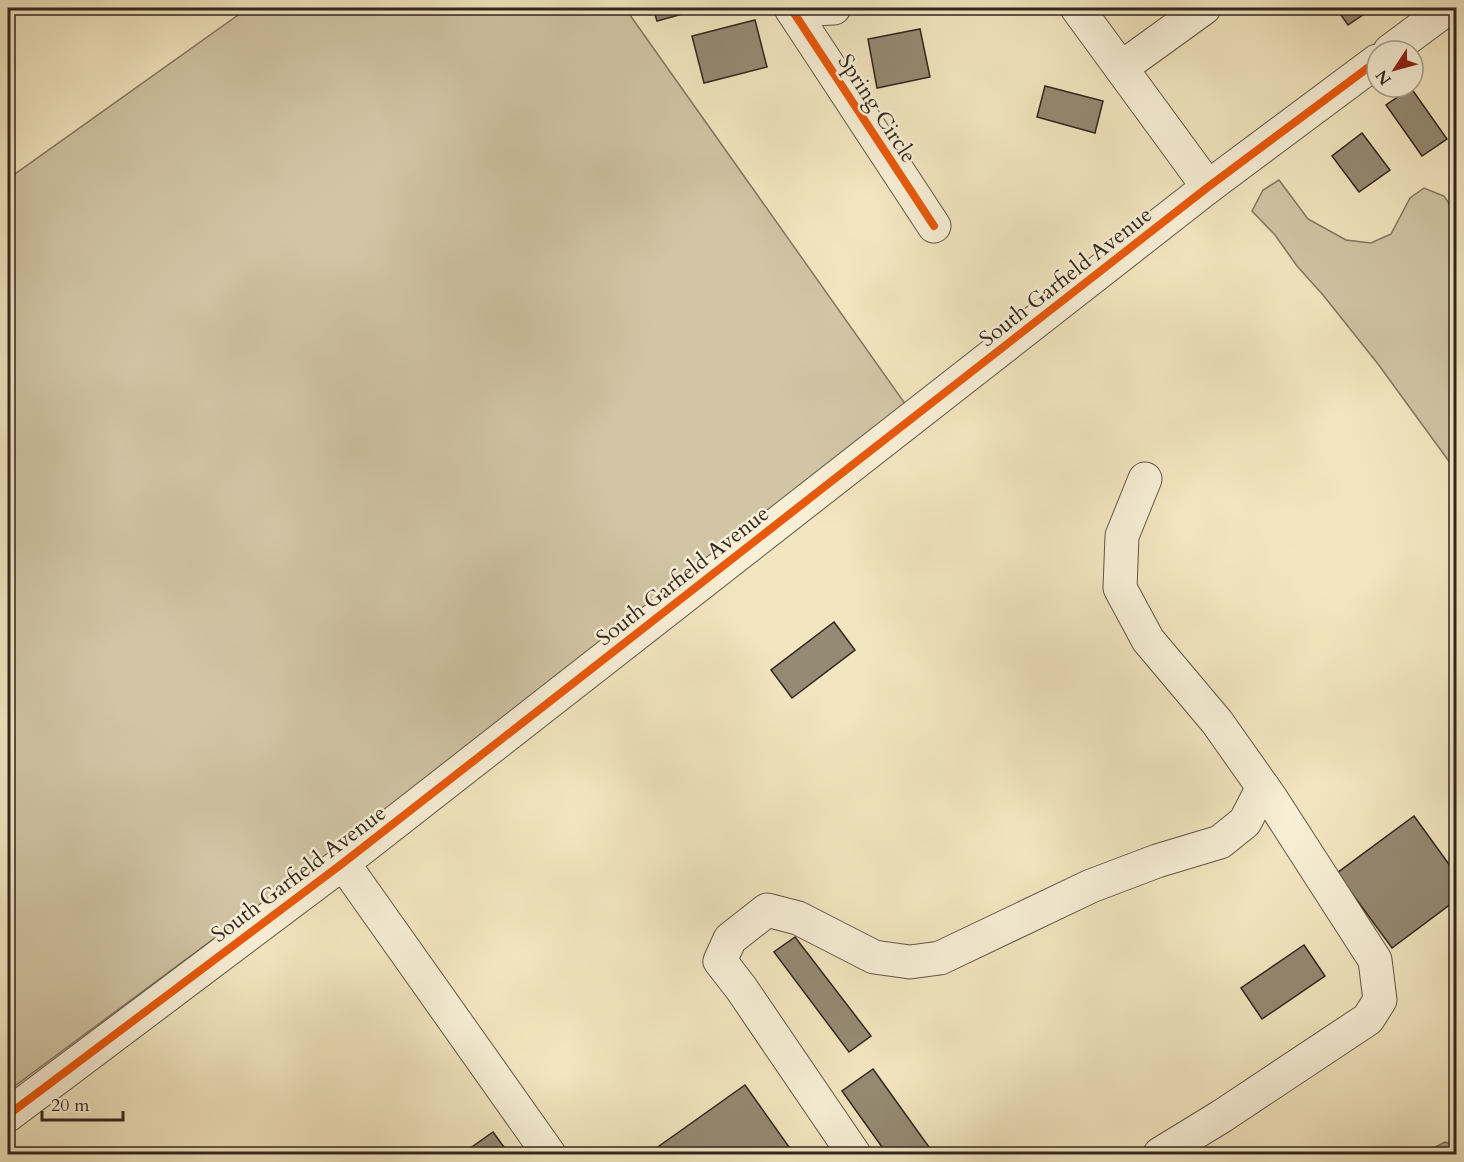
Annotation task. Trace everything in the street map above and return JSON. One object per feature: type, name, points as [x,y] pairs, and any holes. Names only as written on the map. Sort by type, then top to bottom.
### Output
[{"type":"street","points":[[792,9],[834,8]]},
{"type":"street","points":[[1077,8],[1208,187]]},
{"type":"street","points":[[1121,68],[1204,8]]},
{"type":"street","points":[[1406,39],[1448,8]]},
{"type":"street","name":"Spring Circle","points":[[792,9],[934,226]]},
{"type":"street","name":"South Garfield Avenue","points":[[8,1115],[343,863],[1208,187],[1365,70]]},
{"type":"street","points":[[1145,479],[1122,536],[1120,588],[1148,640],[1217,722],[1263,787],[1375,960],[1380,1000],[1368,1019],[1160,1155]]},
{"type":"street","points":[[854,1155],[748,998],[720,961],[730,939],[767,910],[798,918],[874,957],[910,962],[940,958],[1091,886],[1157,861],[1220,842],[1245,822],[1263,787]]},
{"type":"street","points":[[343,863],[549,1155]]},
{"type":"shaded area","points":[[248,8],[625,8],[906,405],[384,813],[8,1091],[8,179]]},
{"type":"shaded area","points":[[1279,180],[1308,219],[1346,240],[1371,243],[1391,234],[1410,198],[1424,188],[1444,196],[1456,214],[1456,471],[1378,364],[1297,266],[1275,235],[1252,211],[1263,190]]},
{"type":"shaded area","points":[[1445,1142],[1456,1146],[1456,1154],[1422,1154]]},
{"type":"building","points":[[653,8],[704,8],[657,21]]},
{"type":"building","points":[[1336,8],[1373,8],[1348,25]]},
{"type":"building","points":[[755,20],[767,67],[704,83],[692,36]]},
{"type":"building","points":[[920,29],[930,77],[877,88],[868,39]]},
{"type":"building","points":[[1045,86],[1103,101],[1095,133],[1037,117]]},
{"type":"building","points":[[1395,99],[1419,99],[1447,139],[1422,156],[1386,105]]},
{"type":"building","points":[[1362,133],[1390,170],[1359,192],[1332,156]]},
{"type":"building","points":[[834,622],[855,650],[792,698],[771,670]]},
{"type":"building","points":[[1414,816],[1456,874],[1456,900],[1392,948],[1337,873]]},
{"type":"building","points":[[795,937],[871,1036],[849,1052],[774,952]]},
{"type":"building","points":[[1304,945],[1325,976],[1262,1019],[1241,988]]},
{"type":"building","points":[[873,1069],[934,1154],[887,1154],[842,1091]]},
{"type":"building","points":[[745,1085],[794,1154],[648,1154]]},
{"type":"building","points":[[493,1132],[509,1154],[462,1154]]},
{"type":"cycle path","points":[[792,10],[934,226]]},
{"type":"cycle path","points":[[8,1115],[343,863],[1208,187],[1365,70]]}]
